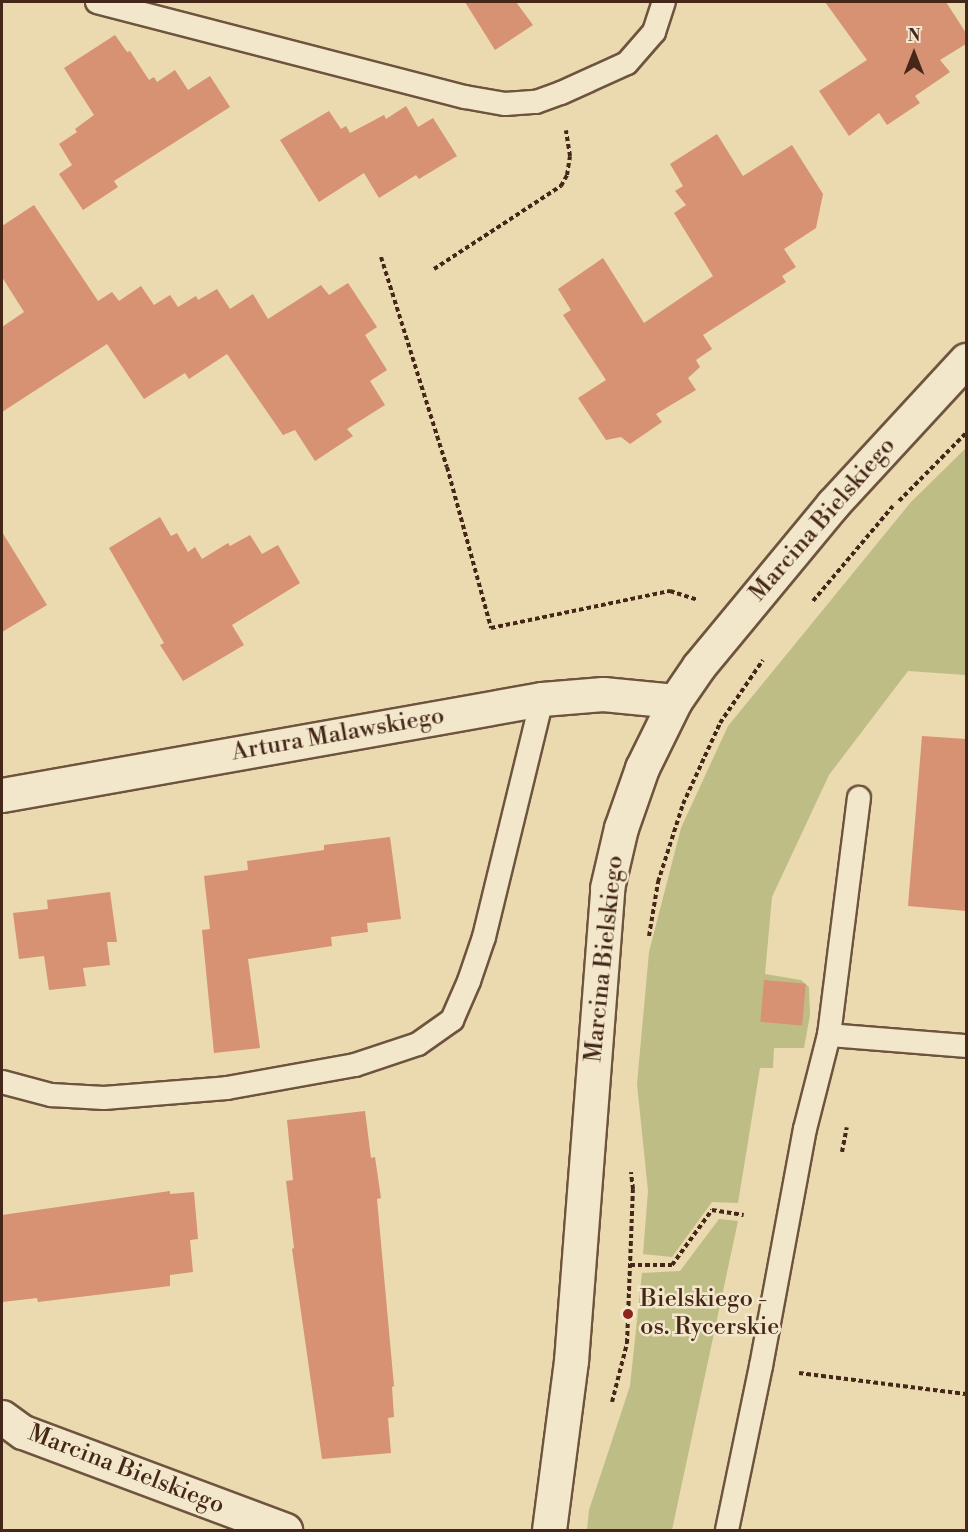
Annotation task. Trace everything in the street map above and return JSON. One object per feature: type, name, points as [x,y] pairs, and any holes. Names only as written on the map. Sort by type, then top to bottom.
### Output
[{"type":"street","name":"Marcina Bielskiego","points":[[549,1530],[571,1361],[608,888],[621,828],[642,768],[675,701],[699,666],[833,504],[966,360]]},
{"type":"street","name":"Artura Malawskiego","points":[[2,795],[542,699],[603,694],[675,701]]},
{"type":"street","name":"Marcina Bielskiego","points":[[2,1417],[23,1432],[285,1530]]},
{"type":"lane","points":[[97,2],[465,97],[505,104],[536,102],[627,63],[654,32],[664,2]]},
{"type":"lane","points":[[2,1082],[51,1095],[105,1098],[216,1089],[355,1065],[418,1044],[452,1020],[469,981],[484,937],[542,699]]},
{"type":"lane","points":[[727,1530],[761,1366],[805,1129],[830,1035],[859,798]]},
{"type":"lane","points":[[830,1035],[966,1046]]},
{"type":"path","points":[[434,269],[561,186],[567,175],[570,156],[561,93]]},
{"type":"path","points":[[381,257],[447,467],[491,628],[670,591],[703,602],[732,627]]},
{"type":"path","points":[[649,940],[658,882],[683,804],[720,723],[767,654]]},
{"type":"path","points":[[840,1161],[850,1115]]},
{"type":"path","points":[[609,1412],[627,1343],[633,1190],[630,1166]]},
{"type":"path","points":[[630,1265],[672,1265],[712,1210],[744,1215]]},
{"type":"path","points":[[795,1372],[966,1394]]},
{"type":"shaded area","points":[[966,448],[966,675],[908,671],[829,775],[772,897],[765,974],[801,980],[809,987],[810,1015],[804,1048],[774,1048],[773,1068],[760,1068],[738,1203],[712,1202],[672,1257],[643,1254],[648,1191],[637,1084],[649,952],[681,828],[728,726],[911,502]]},
{"type":"shaded area","points":[[719,1219],[738,1221],[672,1530],[587,1530],[589,1510],[630,1386],[642,1273],[680,1271]]},
{"type":"building","points":[[465,2],[516,2],[533,25],[495,50]]},
{"type":"building","points":[[825,2],[946,2],[966,33],[966,44],[940,60],[950,72],[915,96],[920,103],[887,125],[879,113],[849,136],[819,91],[867,60]]},
{"type":"building","points":[[115,35],[127,52],[130,51],[149,80],[154,77],[157,82],[175,70],[188,90],[210,76],[230,107],[114,181],[118,187],[83,210],[59,174],[72,165],[59,144],[77,132],[75,129],[94,115],[64,68]]},
{"type":"building","points":[[406,106],[418,127],[433,118],[457,156],[419,179],[416,175],[379,198],[364,173],[319,202],[280,140],[329,111],[341,129],[346,126],[350,133],[384,115],[386,119]]},
{"type":"building","points":[[717,134],[743,176],[792,145],[823,194],[816,228],[784,249],[796,267],[782,276],[786,282],[703,335],[712,349],[696,360],[700,367],[688,378],[696,390],[656,414],[662,422],[630,444],[621,437],[606,440],[578,398],[606,380],[563,315],[571,310],[558,289],[603,258],[644,323],[713,276],[674,213],[686,205],[675,191],[683,186],[670,164]]},
{"type":"building","points":[[34,205],[98,301],[112,292],[119,301],[141,286],[154,305],[170,295],[178,307],[196,296],[198,300],[217,289],[230,309],[253,294],[268,319],[321,285],[329,295],[348,283],[377,327],[365,335],[387,370],[370,381],[385,405],[347,429],[353,436],[315,461],[295,430],[283,435],[227,354],[189,379],[185,373],[144,399],[107,344],[2,412],[2,327],[24,312],[2,277],[2,226]]},
{"type":"building","points":[[160,517],[171,536],[177,533],[188,552],[195,547],[202,559],[228,543],[230,546],[250,535],[262,554],[278,545],[300,583],[232,625],[244,645],[183,681],[160,645],[164,643],[109,548]]},
{"type":"building","points":[[2,532],[47,605],[2,632]]},
{"type":"building","points":[[922,736],[966,739],[966,911],[908,906]]},
{"type":"building","points":[[390,837],[401,919],[367,923],[368,932],[331,937],[332,946],[248,959],[260,1048],[214,1053],[202,930],[210,929],[204,876],[248,870],[247,861],[324,850],[324,845]]},
{"type":"building","points":[[110,892],[117,942],[107,942],[110,965],[83,968],[86,986],[49,990],[44,956],[19,959],[13,913],[48,909],[47,900]]},
{"type":"building","points":[[764,980],[806,984],[802,1026],[760,1022]]},
{"type":"building","points":[[365,1111],[371,1158],[375,1157],[381,1198],[377,1199],[394,1386],[392,1387],[394,1417],[388,1418],[391,1453],[322,1459],[292,1249],[294,1248],[286,1181],[293,1180],[287,1120]]},
{"type":"building","points":[[170,1191],[170,1194],[194,1192],[198,1239],[190,1240],[193,1272],[170,1275],[170,1286],[38,1302],[37,1298],[2,1302],[2,1215]]},
{"type":"place","name":"Bielskiego - os. Rycerskie","points":[[628,1314]]}]
